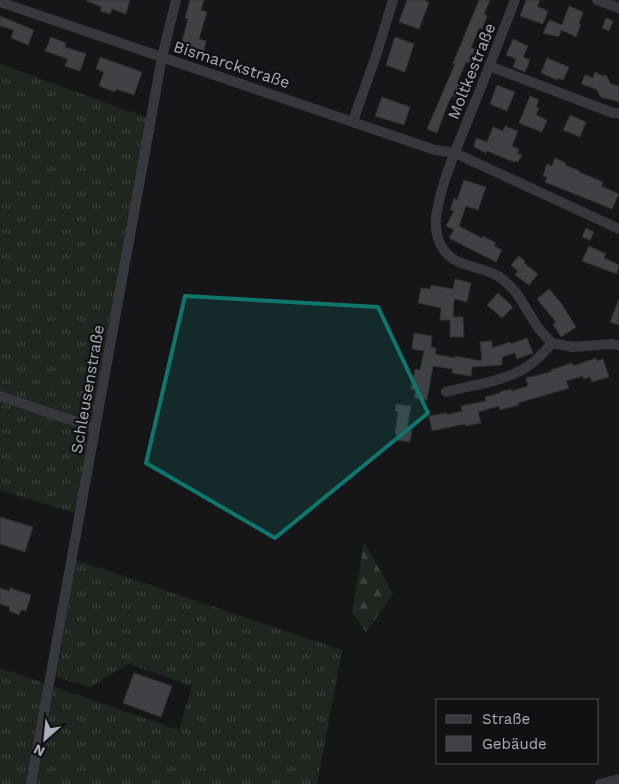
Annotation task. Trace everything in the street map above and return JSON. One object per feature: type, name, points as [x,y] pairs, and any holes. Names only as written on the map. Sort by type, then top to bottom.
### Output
[{"type":"street","name":"Schleusenstraße","points":[[31,784],[162,57],[176,0]]},
{"type":"street","points":[[353,121],[393,0]]},
{"type":"street","name":"Moltkestraße","points":[[515,0],[454,153],[437,212],[437,234],[440,245],[445,253],[454,260],[496,275],[509,284],[552,344]]},
{"type":"street","points":[[597,0],[619,8]]},
{"type":"street","name":"Bismarckstraße","points":[[0,2],[436,150],[454,153],[619,229]]},
{"type":"street","points":[[490,66],[613,113],[619,113]]},
{"type":"street","points":[[446,392],[500,378],[525,368],[540,357],[552,344],[573,347],[619,345]]},
{"type":"street","points":[[0,396],[95,428]]},
{"type":"street","points":[[600,784],[619,779]]},
{"type":"highlighted area","points":[[185,296],[378,307],[428,413],[275,538],[146,463]]},
{"type":"green space","points":[[0,64],[156,121],[84,516],[0,490]]},
{"type":"green space","points":[[364,542],[393,594],[366,632],[352,613]]},
{"type":"green space","points":[[76,560],[342,650],[317,784],[0,784],[0,668],[179,730],[192,686],[129,664],[90,687],[56,677]]},
{"type":"building","points":[[86,0],[130,0],[126,14],[112,9],[110,14],[100,11],[102,7]]},
{"type":"building","points":[[190,0],[204,0],[201,10],[207,12],[199,39],[206,41],[204,51],[181,45],[188,19],[185,18]]},
{"type":"building","points":[[407,0],[424,0],[429,2],[419,29],[399,22]]},
{"type":"building","points":[[479,0],[490,0],[484,14],[487,16],[482,29],[479,28],[471,48],[475,49],[469,63],[466,62],[458,81],[462,83],[456,97],[453,95],[449,101],[437,133],[427,129],[455,64],[453,63]]},
{"type":"building","points":[[526,0],[540,0],[537,6],[548,11],[543,24],[520,16]]},
{"type":"building","points":[[569,6],[583,12],[576,37],[561,30],[559,37],[543,33],[549,20],[562,25]]},
{"type":"building","points":[[0,16],[34,30],[28,45],[11,38],[14,30],[0,26]]},
{"type":"building","points":[[606,18],[613,21],[609,31],[602,28]]},
{"type":"building","points":[[51,37],[66,43],[65,47],[86,54],[80,71],[65,66],[68,59],[45,51]]},
{"type":"building","points":[[395,37],[414,44],[405,72],[386,65]]},
{"type":"building","points":[[513,39],[528,46],[523,57],[530,60],[525,72],[513,67],[516,59],[506,55]]},
{"type":"building","points":[[100,57],[142,72],[134,95],[116,89],[115,92],[99,86],[104,72],[96,69]]},
{"type":"building","points":[[547,58],[569,67],[563,80],[558,78],[557,80],[541,73]]},
{"type":"building","points":[[595,72],[603,76],[606,75],[611,84],[619,86],[619,102],[601,97],[596,89],[581,84],[585,75],[593,78]]},
{"type":"building","points":[[497,85],[515,92],[507,111],[490,104]]},
{"type":"building","points":[[530,96],[539,100],[536,107],[539,108],[536,115],[547,120],[542,132],[519,123]]},
{"type":"building","points":[[382,97],[410,107],[404,125],[375,116]]},
{"type":"building","points":[[570,115],[586,122],[580,137],[563,130]]},
{"type":"building","points":[[505,126],[518,131],[512,146],[519,149],[517,153],[522,155],[518,162],[487,151],[486,153],[474,147],[476,138],[487,142],[493,127],[503,131]]},
{"type":"building","points":[[555,158],[579,172],[603,182],[601,186],[619,194],[612,209],[545,182],[547,177],[543,176],[547,164],[552,166]]},
{"type":"building","points":[[464,180],[486,187],[478,210],[466,206],[459,226],[496,243],[494,246],[502,250],[496,262],[449,238],[454,230],[446,226],[454,211],[450,210],[454,198],[457,200]]},
{"type":"building","points":[[586,228],[594,232],[590,240],[582,237]]},
{"type":"building","points":[[589,246],[606,254],[604,258],[619,265],[617,274],[582,261]]},
{"type":"building","points":[[519,256],[525,261],[524,263],[538,274],[529,285],[515,275],[518,271],[511,265]]},
{"type":"building","points":[[455,279],[471,283],[467,302],[454,299],[453,317],[463,317],[464,337],[450,337],[450,320],[440,320],[441,308],[418,303],[421,288],[430,289],[431,285],[453,289]]},
{"type":"building","points":[[549,289],[561,303],[576,327],[561,337],[553,324],[556,322],[537,299]]},
{"type":"building","points":[[498,293],[513,307],[502,318],[487,305]]},
{"type":"building","points":[[619,299],[619,325],[610,322]]},
{"type":"building","points":[[414,333],[432,336],[431,347],[436,348],[435,354],[455,358],[455,356],[482,361],[480,342],[492,341],[492,348],[527,338],[533,353],[517,359],[515,353],[502,357],[502,365],[472,367],[471,376],[452,373],[453,369],[433,366],[427,400],[414,398],[416,390],[411,389],[415,369],[420,370],[424,351],[412,349]]},
{"type":"building","points":[[596,358],[597,361],[603,359],[609,377],[592,382],[590,377],[583,379],[583,376],[566,381],[569,388],[518,403],[519,405],[500,410],[499,406],[478,412],[481,423],[466,426],[465,424],[432,431],[429,416],[447,413],[447,415],[462,411],[461,406],[486,401],[485,397],[499,392],[511,389],[512,391],[528,386],[526,378],[551,372],[551,370],[572,363],[573,366]]},
{"type":"building","points":[[396,404],[411,406],[407,429],[412,430],[410,442],[396,440],[398,412],[395,411]]},
{"type":"building","points":[[0,517],[33,527],[25,552],[0,544]]},
{"type":"building","points":[[0,588],[9,591],[10,588],[31,595],[26,611],[21,610],[19,615],[9,611],[10,607],[0,604]]},
{"type":"building","points":[[134,673],[172,686],[161,717],[123,703]]}]
